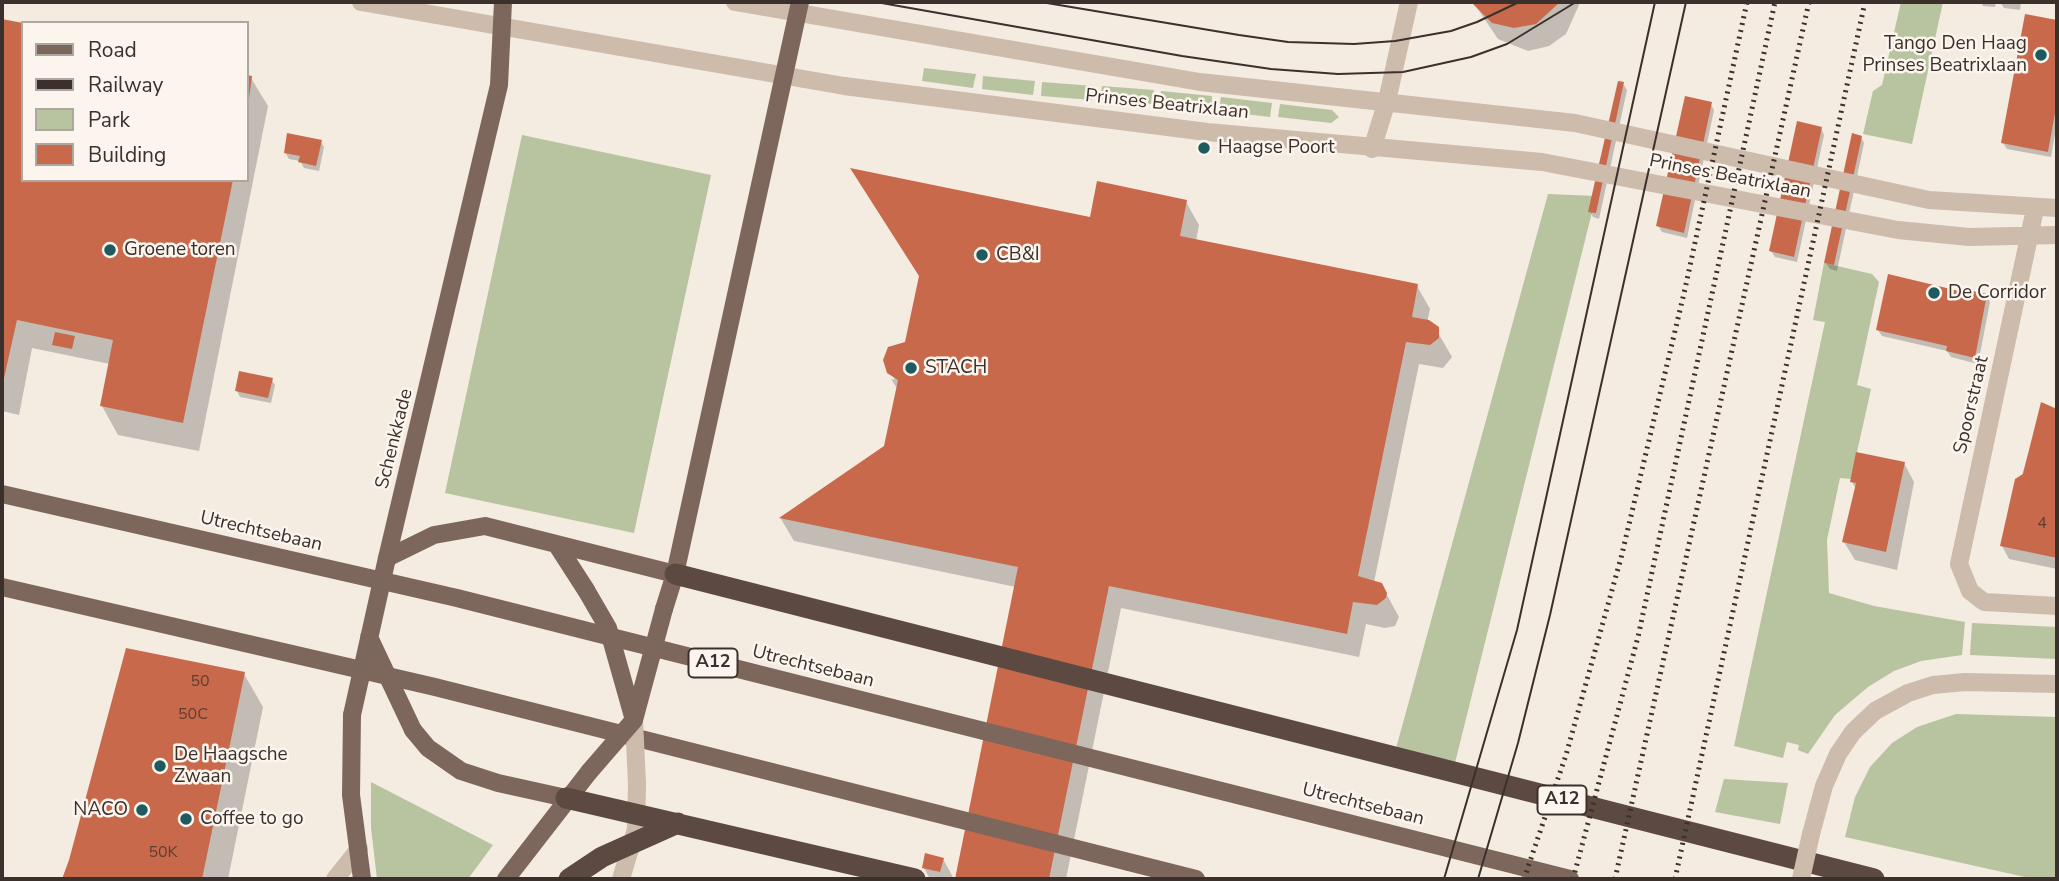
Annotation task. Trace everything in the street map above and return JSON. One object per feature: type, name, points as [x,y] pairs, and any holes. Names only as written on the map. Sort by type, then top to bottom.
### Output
[{"type":"highway","name":"A12","points":[[675,574],[1874,879]]},
{"type":"highway","points":[[566,798],[915,879]]},
{"type":"highway","points":[[569,879],[602,857],[678,823]]},
{"type":"main road","name":"Schenkkade","points":[[362,879],[352,795],[352,715],[497,95],[503,2]]},
{"type":"main road","points":[[506,879],[566,798],[634,720],[675,574],[799,6]]},
{"type":"main road","name":"Utrechtsebaan","points":[[2,494],[457,598],[1570,879]]},
{"type":"main road","points":[[389,550],[409,547],[434,535],[485,526],[675,574]]},
{"type":"main road","points":[[557,545],[608,628],[634,720]]},
{"type":"main road","points":[[2,587],[447,690],[1196,879]]},
{"type":"main road","points":[[369,636],[413,730],[428,748],[461,771],[498,783],[566,798]]},
{"type":"street","name":"Prinses Beatrixlaan","points":[[361,2],[783,75],[1082,117],[1372,149],[1542,162],[1898,230],[1969,237],[2057,235]]},
{"type":"street","name":"Prinses Beatrixlaan","points":[[735,2],[799,6],[1200,82],[1575,123],[1929,200],[2035,209],[2057,208]]},
{"type":"street","points":[[1372,149],[1387,101],[1409,2]]},
{"type":"street","name":"Spoorstraat","points":[[2035,209],[1959,564],[1970,591],[1984,602],[2057,606]]},
{"type":"street","points":[[1801,879],[1824,786],[1838,754],[1853,732],[1875,711],[1908,693],[1933,685],[1965,682],[2057,684]]},
{"type":"street","points":[[621,879],[638,814],[634,720]]},
{"type":"street","points":[[335,879],[359,849]]},
{"type":"green space","points":[[1901,2],[1943,2],[1912,144],[1863,134],[1873,91],[1882,85]]},
{"type":"green space","points":[[924,68],[976,74],[973,88],[922,81]]},
{"type":"green space","points":[[983,76],[1035,81],[1033,95],[982,89]]},
{"type":"green space","points":[[1042,82],[1094,86],[1092,100],[1041,96]]},
{"type":"green space","points":[[1102,86],[1154,90],[1152,104],[1100,100]]},
{"type":"green space","points":[[1161,91],[1212,96],[1211,110],[1159,105]]},
{"type":"green space","points":[[1221,97],[1272,103],[1270,117],[1219,111]]},
{"type":"green space","points":[[1280,104],[1332,110],[1339,117],[1331,123],[1278,117]]},
{"type":"green space","points":[[522,135],[711,175],[634,533],[445,493]]},
{"type":"green space","points":[[1548,194],[1596,196],[1454,767],[1395,752]]},
{"type":"green space","points":[[1824,263],[1872,274],[1879,282],[1857,385],[1871,389],[1851,479],[1840,478],[1827,540],[1829,593],[1874,606],[1965,622],[1962,655],[1921,661],[1894,671],[1868,687],[1835,715],[1808,754],[1798,750],[1799,745],[1787,742],[1783,758],[1734,746],[1825,322],[1813,320]]},
{"type":"green space","points":[[1972,623],[2057,627],[2057,659],[1970,655]]},
{"type":"green space","points":[[1956,714],[2057,717],[2057,879],[2034,879],[1845,837],[1855,797],[1870,767],[1892,743],[1917,727]]},
{"type":"green space","points":[[1724,779],[1788,783],[1780,824],[1715,812]]},
{"type":"green space","points":[[371,782],[493,845],[468,879],[377,879],[371,828]]},
{"type":"building","points":[[1471,2],[1560,2],[1536,24],[1514,28],[1492,23]]},
{"type":"building","points":[[2025,14],[2057,20],[2057,102],[2048,152],[2001,143]]},
{"type":"building","name":"Groene toren","points":[[2,19],[21,23],[21,182],[233,182],[183,423],[100,406],[113,340],[17,320],[2,387]]},
{"type":"building","points":[[248,75],[252,76],[248,106]]},
{"type":"building","points":[[1618,81],[1624,82],[1596,213],[1588,212]]},
{"type":"building","points":[[1685,96],[1712,102],[1684,233],[1656,226]]},
{"type":"building","points":[[1797,121],[1822,127],[1794,257],[1769,251]]},
{"type":"building","points":[[287,133],[322,140],[316,166],[298,162],[300,156],[284,153]]},
{"type":"building","points":[[1852,133],[1862,136],[1834,265],[1824,263]]},
{"type":"building","points":[[850,168],[1090,217],[1097,181],[1187,200],[1180,236],[1418,284],[1412,317],[1429,320],[1439,327],[1439,338],[1430,345],[1406,342],[1358,576],[1382,583],[1387,593],[1386,598],[1377,605],[1353,602],[1347,634],[1109,586],[1049,879],[955,879],[1018,567],[779,518],[884,446],[898,380],[887,373],[883,360],[888,347],[905,342],[919,276]]},
{"type":"building","points":[[1888,274],[1959,291],[1959,288],[1987,294],[1975,358],[1946,351],[1947,346],[1876,330]]},
{"type":"building","points":[[55,332],[75,336],[72,349],[52,345]]},
{"type":"building","points":[[239,371],[273,378],[268,398],[235,391]]},
{"type":"building","points":[[2041,402],[2057,409],[2057,558],[2000,546],[2015,479],[2023,474]]},
{"type":"building","points":[[1856,452],[1905,462],[1886,552],[1842,542],[1856,483],[1850,482]]},
{"type":"building","name":"De Haagsche Zwaan","points":[[126,648],[245,672],[202,879],[62,879]]},
{"type":"building","points":[[925,853],[944,858],[940,872],[922,868]]},
{"type":"tram line","points":[[876,2],[1182,56],[1271,69],[1338,74],[1403,72],[1471,57],[1507,44],[1576,2]]},
{"type":"tram line","points":[[1041,2],[1288,42],[1354,44],[1395,41],[1451,31],[1519,2]]},
{"type":"tram line","points":[[1444,879],[1517,630],[1655,2]]},
{"type":"tram line","points":[[1478,879],[1518,743],[1550,615],[1686,2]]},
{"type":"railway","points":[[1524,879],[1566,755],[1621,558],[1685,289],[1747,2]]},
{"type":"railway","points":[[1573,879],[1638,637],[1775,2]]},
{"type":"railway","points":[[1615,879],[1809,2]]},
{"type":"railway","points":[[1675,879],[1865,2]]},
{"type":"place","name":"Tango Den Haag Prinses Beatrixlaan","points":[[2041,55]]},
{"type":"place","name":"Haagse Poort","points":[[1204,148]]},
{"type":"place","name":"Groene toren","points":[[110,250]]},
{"type":"place","name":"CB&I","points":[[982,255]]},
{"type":"place","name":"De Corridor","points":[[1934,293]]},
{"type":"place","name":"STACH","points":[[911,368]]},
{"type":"place","name":"De Haagsche Zwaan","points":[[160,766]]},
{"type":"place","name":"NACO","points":[[142,810]]},
{"type":"place","name":"Coffee to go","points":[[186,819]]}]
